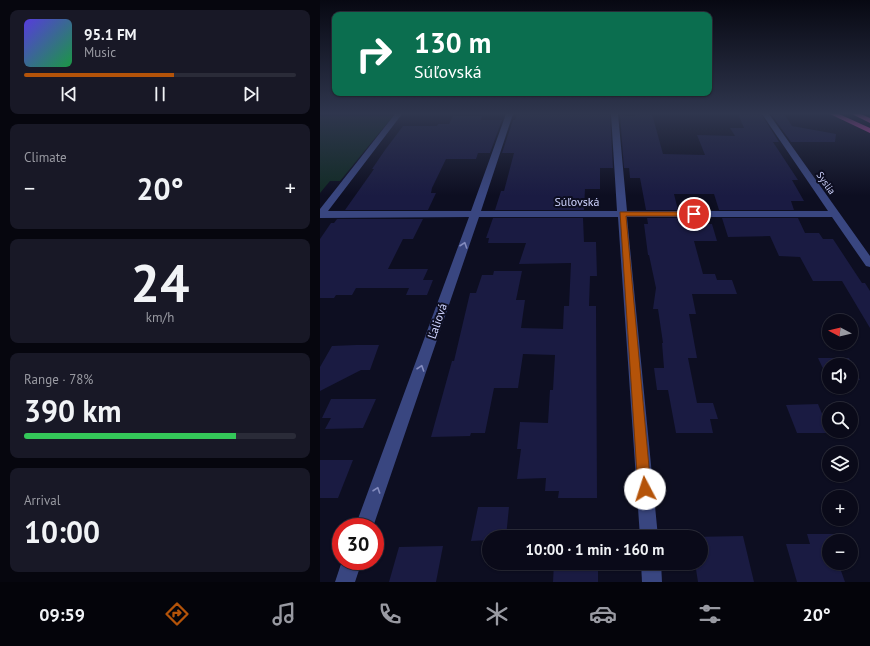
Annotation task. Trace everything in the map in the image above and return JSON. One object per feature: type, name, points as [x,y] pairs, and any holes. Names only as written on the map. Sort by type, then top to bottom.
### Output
[{"type":"street","points":[[320,215],[378,141]]},
{"type":"street","name":"Ľaliová","points":[[367,518],[500,141]]},
{"type":"street","points":[[616,141],[648,530]]},
{"type":"street","name":"Syslia","points":[[784,141],[870,264]]},
{"type":"street","name":"Súľovská","points":[[320,215],[835,214]]},
{"type":"street","points":[[345,582],[349,570]]},
{"type":"street","points":[[651,570],[652,582]]},
{"type":"green space","points":[[320,141],[372,141],[340,181],[330,181],[320,193]]},
{"type":"building","points":[[392,141],[494,141],[490,153],[478,153],[476,159],[446,159],[432,188],[431,193],[436,193],[428,210],[345,210],[374,169],[372,169]]},
{"type":"building","points":[[506,141],[611,141],[613,168],[600,168],[600,189],[585,189],[584,210],[495,210],[501,191],[504,191],[514,153],[502,153]]},
{"type":"building","points":[[622,141],[659,141],[663,154],[705,155],[699,141],[778,141],[773,142],[798,180],[792,180],[804,201],[791,201],[794,210],[719,210],[714,194],[674,194],[678,210],[646,210],[640,178],[630,178],[629,168],[624,168]]},
{"type":"building","points":[[790,141],[835,141],[835,142]]},
{"type":"building","points":[[493,218],[583,218],[584,242],[596,242],[597,276],[590,276],[589,306],[596,306],[597,498],[558,498],[559,491],[545,491],[546,478],[517,479],[521,449],[517,449],[520,422],[548,423],[550,390],[553,390],[555,355],[523,354],[518,388],[494,388],[485,433],[471,433],[470,436],[431,437],[452,361],[454,361],[470,293],[476,293],[482,275],[493,275],[494,271],[522,271],[516,300],[525,300],[521,328],[563,329],[564,306],[569,306],[571,263],[519,264],[526,243],[488,243],[489,238],[486,238]]},
{"type":"building","points":[[647,218],[680,218],[681,224],[712,224],[717,241],[694,241],[703,274],[715,274],[717,280],[732,280],[737,294],[692,294],[696,314],[689,314],[697,358],[688,358],[697,403],[713,403],[718,419],[710,419],[713,433],[676,433],[668,390],[657,390],[654,368],[664,368],[663,343],[658,309],[653,309],[656,288],[648,255],[644,224],[648,224]]},
{"type":"building","points":[[722,218],[798,218],[805,233],[819,233],[823,239],[833,239],[862,283],[865,283],[870,291],[870,328],[842,281],[813,281],[800,257],[779,256],[770,236],[728,237]]},
{"type":"building","points":[[337,219],[423,219],[413,239],[403,239],[388,269],[428,269],[423,280],[433,280],[427,295],[406,295],[409,288],[356,288],[352,295],[336,295],[334,298],[320,298],[320,239],[331,223],[334,223]]},
{"type":"building","points":[[379,345],[370,370],[361,370],[320,391],[320,367],[332,346]]},
{"type":"building","points":[[818,358],[822,358],[822,366]]},
{"type":"building","points":[[331,399],[376,399],[363,428],[325,429],[331,418],[322,418]]},
{"type":"building","points":[[818,404],[822,414],[822,433],[797,433],[786,405]]},
{"type":"building","points":[[320,460],[353,460],[338,498],[320,498]]},
{"type":"building","points":[[478,507],[509,507],[507,530],[482,530],[482,540],[471,541]]},
{"type":"building","points":[[807,534],[822,534],[822,570],[841,570],[845,582],[797,582],[786,544],[810,544]]},
{"type":"building","points":[[743,536],[754,582],[698,582],[696,570],[708,570],[708,537]]},
{"type":"building","points":[[443,546],[436,582],[389,582],[399,547]]},
{"type":"building","points":[[554,570],[598,570],[598,582],[553,582]]},
{"type":"route","points":[[645,489],[622,214],[694,214]]}]
